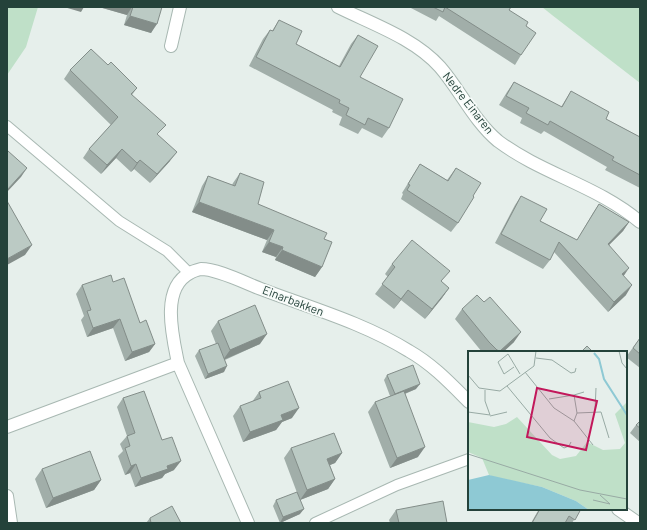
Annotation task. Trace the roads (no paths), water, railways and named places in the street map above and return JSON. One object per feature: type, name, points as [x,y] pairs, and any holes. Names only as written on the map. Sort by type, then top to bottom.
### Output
[{"type":"street","points":[[171,46],[180,7]]},
{"type":"street","name":"Nedre Einaren","points":[[338,7],[410,43],[424,53],[438,66],[458,89],[482,124],[498,140],[526,158],[608,199],[640,222]]},
{"type":"street","name":"Einarbakken","points":[[189,273],[201,269],[232,278],[392,340],[428,363],[468,401]]},
{"type":"street","points":[[189,273],[178,284],[171,307],[172,336],[178,363],[248,523]]},
{"type":"street","points":[[7,427],[178,363]]},
{"type":"street","points":[[7,496],[11,523]]},
{"type":"street","points":[[619,510],[638,523]]},
{"type":"lane","points":[[7,126],[120,221],[166,250],[189,273]]},
{"type":"lane","points":[[315,523],[397,484],[468,459]]}]
